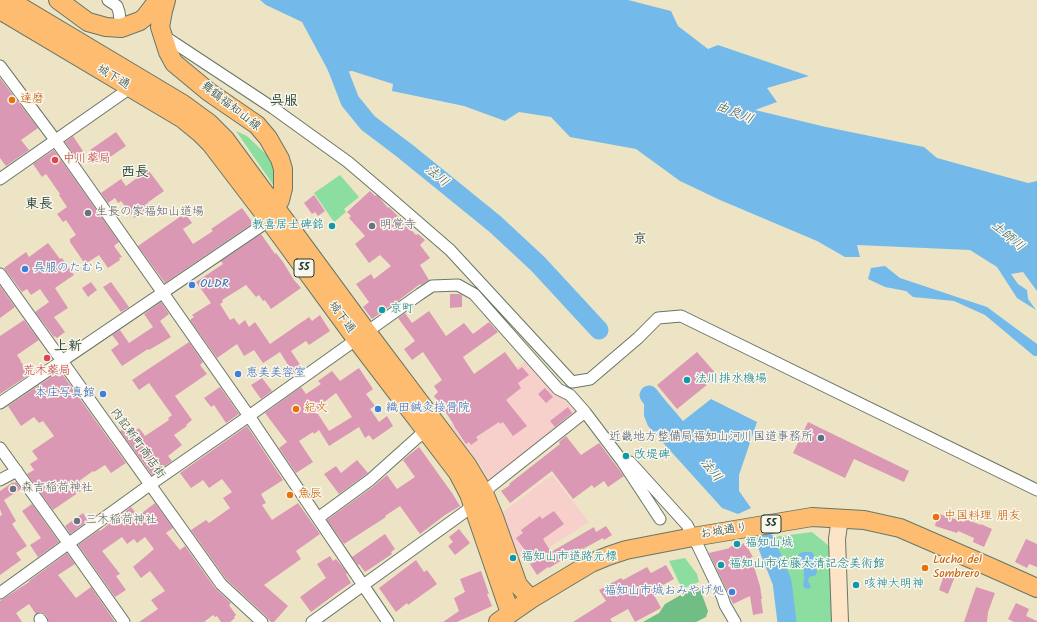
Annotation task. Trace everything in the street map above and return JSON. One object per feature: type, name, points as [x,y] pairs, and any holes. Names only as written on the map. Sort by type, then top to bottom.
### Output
[{"type":"main road","name":"城下通","points":[[9,0],[132,81]]},
{"type":"main road","points":[[58,0],[88,22],[106,27],[121,28],[140,21],[158,0]]},
{"type":"main road","name":"舞鶴福知山線","points":[[166,0],[163,11],[165,33],[168,52],[174,63],[210,92],[257,125],[268,138],[280,159],[283,169],[283,188],[280,200],[272,213]]},
{"type":"main road","name":"城下通","points":[[0,10],[132,81],[183,104],[209,123],[225,139],[272,213],[361,335],[426,432],[458,473],[469,494],[478,499],[494,517],[518,585],[531,599]]},
{"type":"main road","name":"城下通","points":[[361,335],[467,465],[478,499],[488,522],[510,591],[506,619]]},
{"type":"main road","name":"お城通り","points":[[506,619],[531,599],[591,563],[608,556],[626,550],[693,537],[812,517],[864,520],[900,528],[990,566],[1037,588]]},
{"type":"street","points":[[108,0],[118,6],[121,28]]},
{"type":"street","points":[[165,33],[348,162],[382,191],[450,250],[572,382]]},
{"type":"street","points":[[0,66],[56,141],[249,416],[388,622]]},
{"type":"street","points":[[0,179],[123,93],[132,81]]},
{"type":"street","points":[[0,403],[261,226],[272,213]]},
{"type":"street","name":"内記新町商店街","points":[[0,274],[221,584],[262,622]]},
{"type":"street","points":[[0,593],[151,484],[432,286],[458,285],[474,294],[558,389],[570,395],[585,412],[622,462],[660,519]]},
{"type":"street","points":[[572,382],[590,379],[638,338],[658,318],[681,316],[1037,490]]},
{"type":"street","points":[[570,395],[569,392],[572,382]]},
{"type":"street","points":[[312,622],[466,511],[490,487],[585,412]]},
{"type":"street","points":[[318,518],[370,480],[418,437],[426,432]]},
{"type":"street","points":[[0,448],[124,622]]},
{"type":"street","points":[[622,462],[630,462],[687,525],[719,589],[725,605],[735,622]]},
{"type":"street","points":[[0,480],[17,471]]},
{"type":"street","points":[[840,518],[837,539],[840,622]]},
{"type":"shaded area","points":[[527,360],[578,414],[490,483],[483,469],[450,425],[481,404],[478,398]]},
{"type":"shaded area","points":[[552,475],[589,522],[523,564],[516,552],[503,512]]},
{"type":"green space","points":[[236,131],[247,136],[269,157],[277,173],[276,183],[274,186]]},
{"type":"green space","points":[[340,175],[359,197],[344,209],[346,212],[334,222],[314,193]]},
{"type":"green space","points":[[812,532],[829,546],[834,622],[794,622],[787,570],[774,537]]},
{"type":"green space","points":[[685,558],[697,574],[699,582],[682,589],[669,561]]},
{"type":"green space","points":[[698,587],[708,611],[706,617],[696,622],[643,622],[659,613],[665,604]]},
{"type":"water","points":[[260,0],[628,0],[671,11],[678,26],[708,49],[718,45],[809,76],[767,88],[777,102],[755,110],[826,127],[924,147],[937,158],[1028,183],[1037,181],[1037,291],[1023,272],[1011,274],[1018,284],[1027,290],[1028,299],[1036,310],[1017,298],[997,267],[970,250],[857,245],[860,257],[845,257],[817,241],[720,200],[680,181],[636,149],[570,137],[551,117],[519,112],[505,121],[464,106],[392,91],[393,84],[352,71],[330,74],[302,22],[266,5]]},
{"type":"water","points":[[885,266],[900,278],[987,307],[1037,344],[1037,356],[1034,356],[985,315],[954,301],[913,297],[906,291],[885,287],[868,279],[871,268]]},
{"type":"water","points":[[659,393],[683,421],[711,399],[757,422],[739,475],[739,491],[751,508],[738,514],[722,508],[648,426],[644,416],[644,405]]},
{"type":"water","points":[[812,552],[815,557],[817,572],[816,575],[809,577],[808,581],[811,587],[809,589],[804,588],[804,571],[802,564],[797,557],[800,553]]},
{"type":"building","points":[[0,78],[38,128],[21,140],[29,150],[6,166],[0,158]]},
{"type":"building","points":[[116,132],[126,146],[100,164],[90,150]]},
{"type":"building","points":[[73,136],[83,151],[75,156],[65,142]]},
{"type":"building","points":[[54,150],[119,242],[114,246],[122,257],[108,268],[99,255],[85,264],[70,242],[70,239],[76,235],[66,220],[63,222],[57,214],[67,207],[46,174],[42,177],[33,164]]},
{"type":"building","points":[[146,167],[164,191],[147,203],[149,207],[134,218],[121,201],[118,203],[115,198],[108,203],[101,193],[121,179],[126,186],[141,175],[138,172]]},
{"type":"building","points":[[370,191],[375,196],[376,195],[379,197],[388,208],[389,207],[416,235],[418,234],[425,240],[420,245],[430,258],[420,265],[429,280],[421,285],[420,284],[372,319],[363,307],[369,302],[356,284],[371,274],[374,279],[391,266],[380,255],[369,263],[355,244],[365,236],[349,218],[351,216],[347,212]]},
{"type":"building","points":[[314,195],[325,211],[318,216],[315,212],[312,214],[304,203]]},
{"type":"building","points":[[242,208],[253,223],[165,283],[138,246],[181,216],[183,218],[187,216],[192,223],[183,229],[193,244],[213,231],[211,229]]},
{"type":"building","points":[[261,234],[301,288],[271,309],[265,300],[263,301],[259,295],[256,297],[246,285],[222,300],[223,302],[220,304],[230,320],[234,318],[239,325],[245,320],[249,327],[255,322],[270,344],[309,317],[312,321],[320,315],[330,331],[309,345],[306,341],[291,351],[303,369],[294,375],[280,352],[263,363],[254,350],[244,356],[237,344],[217,358],[190,320],[194,317],[192,315],[211,303],[196,282],[223,264],[221,261]]},
{"type":"building","points":[[48,243],[60,259],[62,258],[74,275],[55,288],[68,308],[54,317],[65,332],[57,338],[55,336],[54,337],[35,312],[49,302],[40,289],[31,295],[27,289],[22,292],[4,268],[26,252],[29,257]]},
{"type":"building","points":[[91,282],[97,290],[88,297],[82,288]]},
{"type":"building","points":[[111,282],[129,307],[121,312],[103,287]]},
{"type":"building","points":[[0,286],[15,307],[0,318]]},
{"type":"building","points":[[450,294],[462,295],[462,307],[450,308]]},
{"type":"building","points":[[161,302],[169,314],[160,321],[171,337],[149,350],[148,349],[122,366],[111,350],[119,344],[112,335],[120,330],[129,343],[153,327],[144,314]]},
{"type":"building","points":[[429,311],[446,336],[464,323],[473,334],[489,322],[498,332],[463,357],[474,374],[505,352],[518,370],[522,367],[529,375],[518,383],[521,388],[506,400],[527,426],[513,436],[503,422],[500,424],[499,422],[476,437],[478,440],[471,445],[469,442],[466,444],[434,396],[438,392],[434,386],[442,380],[423,352],[412,360],[404,349],[415,341],[398,318],[405,313],[412,323]]},
{"type":"building","points":[[24,320],[39,340],[17,355],[30,374],[0,394],[0,336]]},
{"type":"building","points":[[189,342],[203,362],[200,365],[207,374],[175,396],[192,420],[186,425],[187,426],[174,435],[182,445],[168,456],[172,461],[152,475],[120,431],[126,427],[131,434],[139,428],[145,436],[169,420],[168,418],[172,415],[149,383],[139,390],[132,380]]},
{"type":"building","name":"法川排水機場","points":[[697,352],[718,376],[677,409],[657,385]]},
{"type":"building","points":[[359,368],[373,389],[366,394],[375,406],[370,409],[379,422],[387,416],[393,426],[373,440],[369,435],[365,438],[359,427],[329,446],[319,430],[314,434],[313,432],[299,441],[313,462],[296,473],[279,448],[287,442],[265,413],[301,387],[306,394],[321,384],[318,381],[332,371],[340,381]],"holes":[[[336,393],[352,417],[329,431],[316,411],[321,408],[319,406]]]},
{"type":"building","points":[[60,371],[126,463],[111,473],[105,465],[94,472],[93,471],[79,481],[85,488],[53,510],[27,474],[34,470],[30,464],[38,459],[32,451],[54,436],[43,421],[39,423],[34,417],[21,426],[8,406]]},
{"type":"building","points":[[262,378],[272,391],[261,399],[251,385]]},
{"type":"building","points":[[220,387],[239,414],[226,423],[214,405],[211,407],[204,398]]},
{"type":"building","points":[[545,388],[553,397],[546,403],[538,394]]},
{"type":"building","points":[[568,407],[572,413],[555,427],[550,421]]},
{"type":"building","name":"近畿地方整備局福知山河川国道事務所","points":[[808,422],[909,471],[904,482],[854,459],[845,478],[793,453]]},
{"type":"building","points":[[247,426],[283,480],[261,494],[266,503],[262,505],[272,520],[298,503],[320,534],[296,551],[301,559],[264,585],[288,606],[274,622],[271,622],[226,579],[191,530],[206,520],[209,523],[230,508],[223,498],[232,492],[222,479],[209,488],[203,480],[191,488],[180,473]]},
{"type":"building","points":[[566,436],[581,455],[599,443],[624,476],[608,487],[604,481],[594,488],[592,485],[573,499],[552,471],[510,503],[501,491],[560,444],[559,442]]},
{"type":"building","points":[[419,447],[460,506],[445,515],[420,534],[400,506],[385,516],[386,517],[344,544],[327,520],[387,475],[397,489],[415,477],[403,460]]},
{"type":"building","points":[[357,460],[368,473],[339,494],[324,474],[336,466],[341,473]]},
{"type":"building","points":[[13,482],[16,482],[21,489],[4,500],[16,521],[12,524],[27,546],[16,553],[21,560],[0,575],[0,516],[2,515],[0,509],[0,491]]},
{"type":"building","points":[[155,503],[173,528],[166,533],[180,550],[185,546],[215,588],[231,603],[229,605],[236,615],[230,622],[221,622],[217,616],[215,617],[213,615],[204,622],[139,622],[158,609],[151,600],[165,591],[150,571],[141,578],[133,567],[154,549],[145,537],[137,543],[134,539],[127,544],[122,537],[102,551],[120,574],[116,576],[126,590],[115,597],[78,545],[99,530],[100,531],[131,507],[138,516]]},
{"type":"building","points":[[32,504],[59,542],[38,557],[30,545],[41,538],[22,511]]},
{"type":"building","points":[[554,511],[564,524],[543,539],[551,552],[594,527],[596,532],[606,526],[612,535],[604,540],[603,538],[583,549],[582,548],[549,568],[548,567],[537,575],[530,564],[534,562],[516,538],[523,533],[521,530],[540,516],[542,519]]},
{"type":"building","points":[[83,513],[88,521],[70,534],[65,526]]},
{"type":"building","points":[[936,513],[964,522],[965,519],[992,529],[984,547],[973,542],[974,538],[958,531],[957,533],[935,526],[936,521],[934,520]]},
{"type":"building","points":[[459,529],[470,543],[455,555],[448,546],[453,542],[449,537]]},
{"type":"building","points":[[385,534],[395,549],[391,552],[392,554],[365,572],[352,557]]},
{"type":"building","points":[[1026,539],[1037,544],[1037,567],[1029,564],[1027,568],[1015,562]]},
{"type":"building","points":[[745,543],[753,557],[751,557],[760,586],[762,599],[763,613],[753,615],[750,596],[733,604],[709,553]]},
{"type":"building","points":[[67,553],[75,564],[58,575],[76,598],[91,587],[115,622],[49,622],[46,615],[40,612],[36,614],[29,604],[16,613],[22,622],[0,622],[0,601],[29,582]]},
{"type":"building","points":[[330,556],[333,561],[336,559],[341,565],[347,573],[346,574],[351,583],[311,612],[300,597],[326,578],[317,564]]},
{"type":"building","points":[[416,560],[424,572],[427,570],[437,584],[408,605],[407,603],[396,612],[379,588]]},
{"type":"building","points":[[666,565],[674,579],[652,591],[661,608],[635,622],[628,609],[610,619],[612,622],[573,622],[606,601],[599,590],[621,578],[623,580],[647,567],[651,573]]},
{"type":"building","points":[[481,571],[492,606],[457,622],[443,622],[459,611],[454,598],[465,592],[460,579]]},
{"type":"building","points":[[945,572],[955,576],[948,594],[939,590]]},
{"type":"building","points":[[976,587],[995,593],[988,612],[987,622],[964,622]]},
{"type":"building","points":[[1016,603],[1029,609],[1026,616],[1037,622],[1014,622],[1008,619]]},
{"type":"waterway","name":"法川","points":[[311,0],[350,101],[368,123],[495,224],[538,264],[599,330]]},
{"type":"waterway","name":"法川","points":[[649,395],[667,419]]},
{"type":"waterway","name":"法川","points":[[766,542],[782,582],[787,622]]},
{"type":"place","name":"達磨","points":[[12,100]]},
{"type":"place","name":"中川薬局","points":[[55,160]]},
{"type":"place","name":"生長の家福知山道場","points":[[88,213]]},
{"type":"place","name":"教喜居士碑銘","points":[[332,226]]},
{"type":"place","name":"明覚寺","points":[[372,226]]},
{"type":"place","name":"呉服のたむら","points":[[25,269]]},
{"type":"place","name":"OLDR","points":[[192,285]]},
{"type":"place","name":"京町","points":[[382,310]]},
{"type":"place","name":"荒木薬局","points":[[47,358]]},
{"type":"place","name":"恵美美容室","points":[[238,374]]},
{"type":"place","name":"法川排水機場","points":[[687,380]]},
{"type":"place","name":"本庄写真館","points":[[103,394]]},
{"type":"place","name":"紀文","points":[[296,409]]},
{"type":"place","name":"織田鍼灸接骨院","points":[[378,409]]},
{"type":"place","name":"近畿地方整備局福知山河川国道事務所","points":[[821,438]]},
{"type":"place","name":"改堤碑","points":[[626,456]]},
{"type":"place","name":"森吉稲荷神社","points":[[13,489]]},
{"type":"place","name":"魚辰","points":[[290,495]]},
{"type":"place","name":"中国料理 朋友","points":[[936,517]]},
{"type":"place","name":"三木稲荷神社","points":[[77,521]]},
{"type":"place","name":"福知山城","points":[[737,544]]},
{"type":"place","name":"福知山市道路元標","points":[[513,558]]},
{"type":"place","name":"福知山市佐藤太清記念美術館","points":[[721,565]]},
{"type":"place","name":"Lucha del Sombrero","points":[[925,568]]},
{"type":"place","name":"咳神大明神","points":[[856,585]]},
{"type":"place","name":"福知山市城おみやげ処","points":[[732,592]]},
{"type":"district","name":"呉服","points":[[284,103]]},
{"type":"district","name":"西長","points":[[135,174]]},
{"type":"district","name":"東長","points":[[39,206]]},
{"type":"district","name":"京","points":[[640,241]]},
{"type":"district","name":"上新","points":[[68,348]]},
{"type":"water label","name":"由良川","points":[[734,114]]},
{"type":"water label","name":"土師川","points":[[1007,237]]}]
